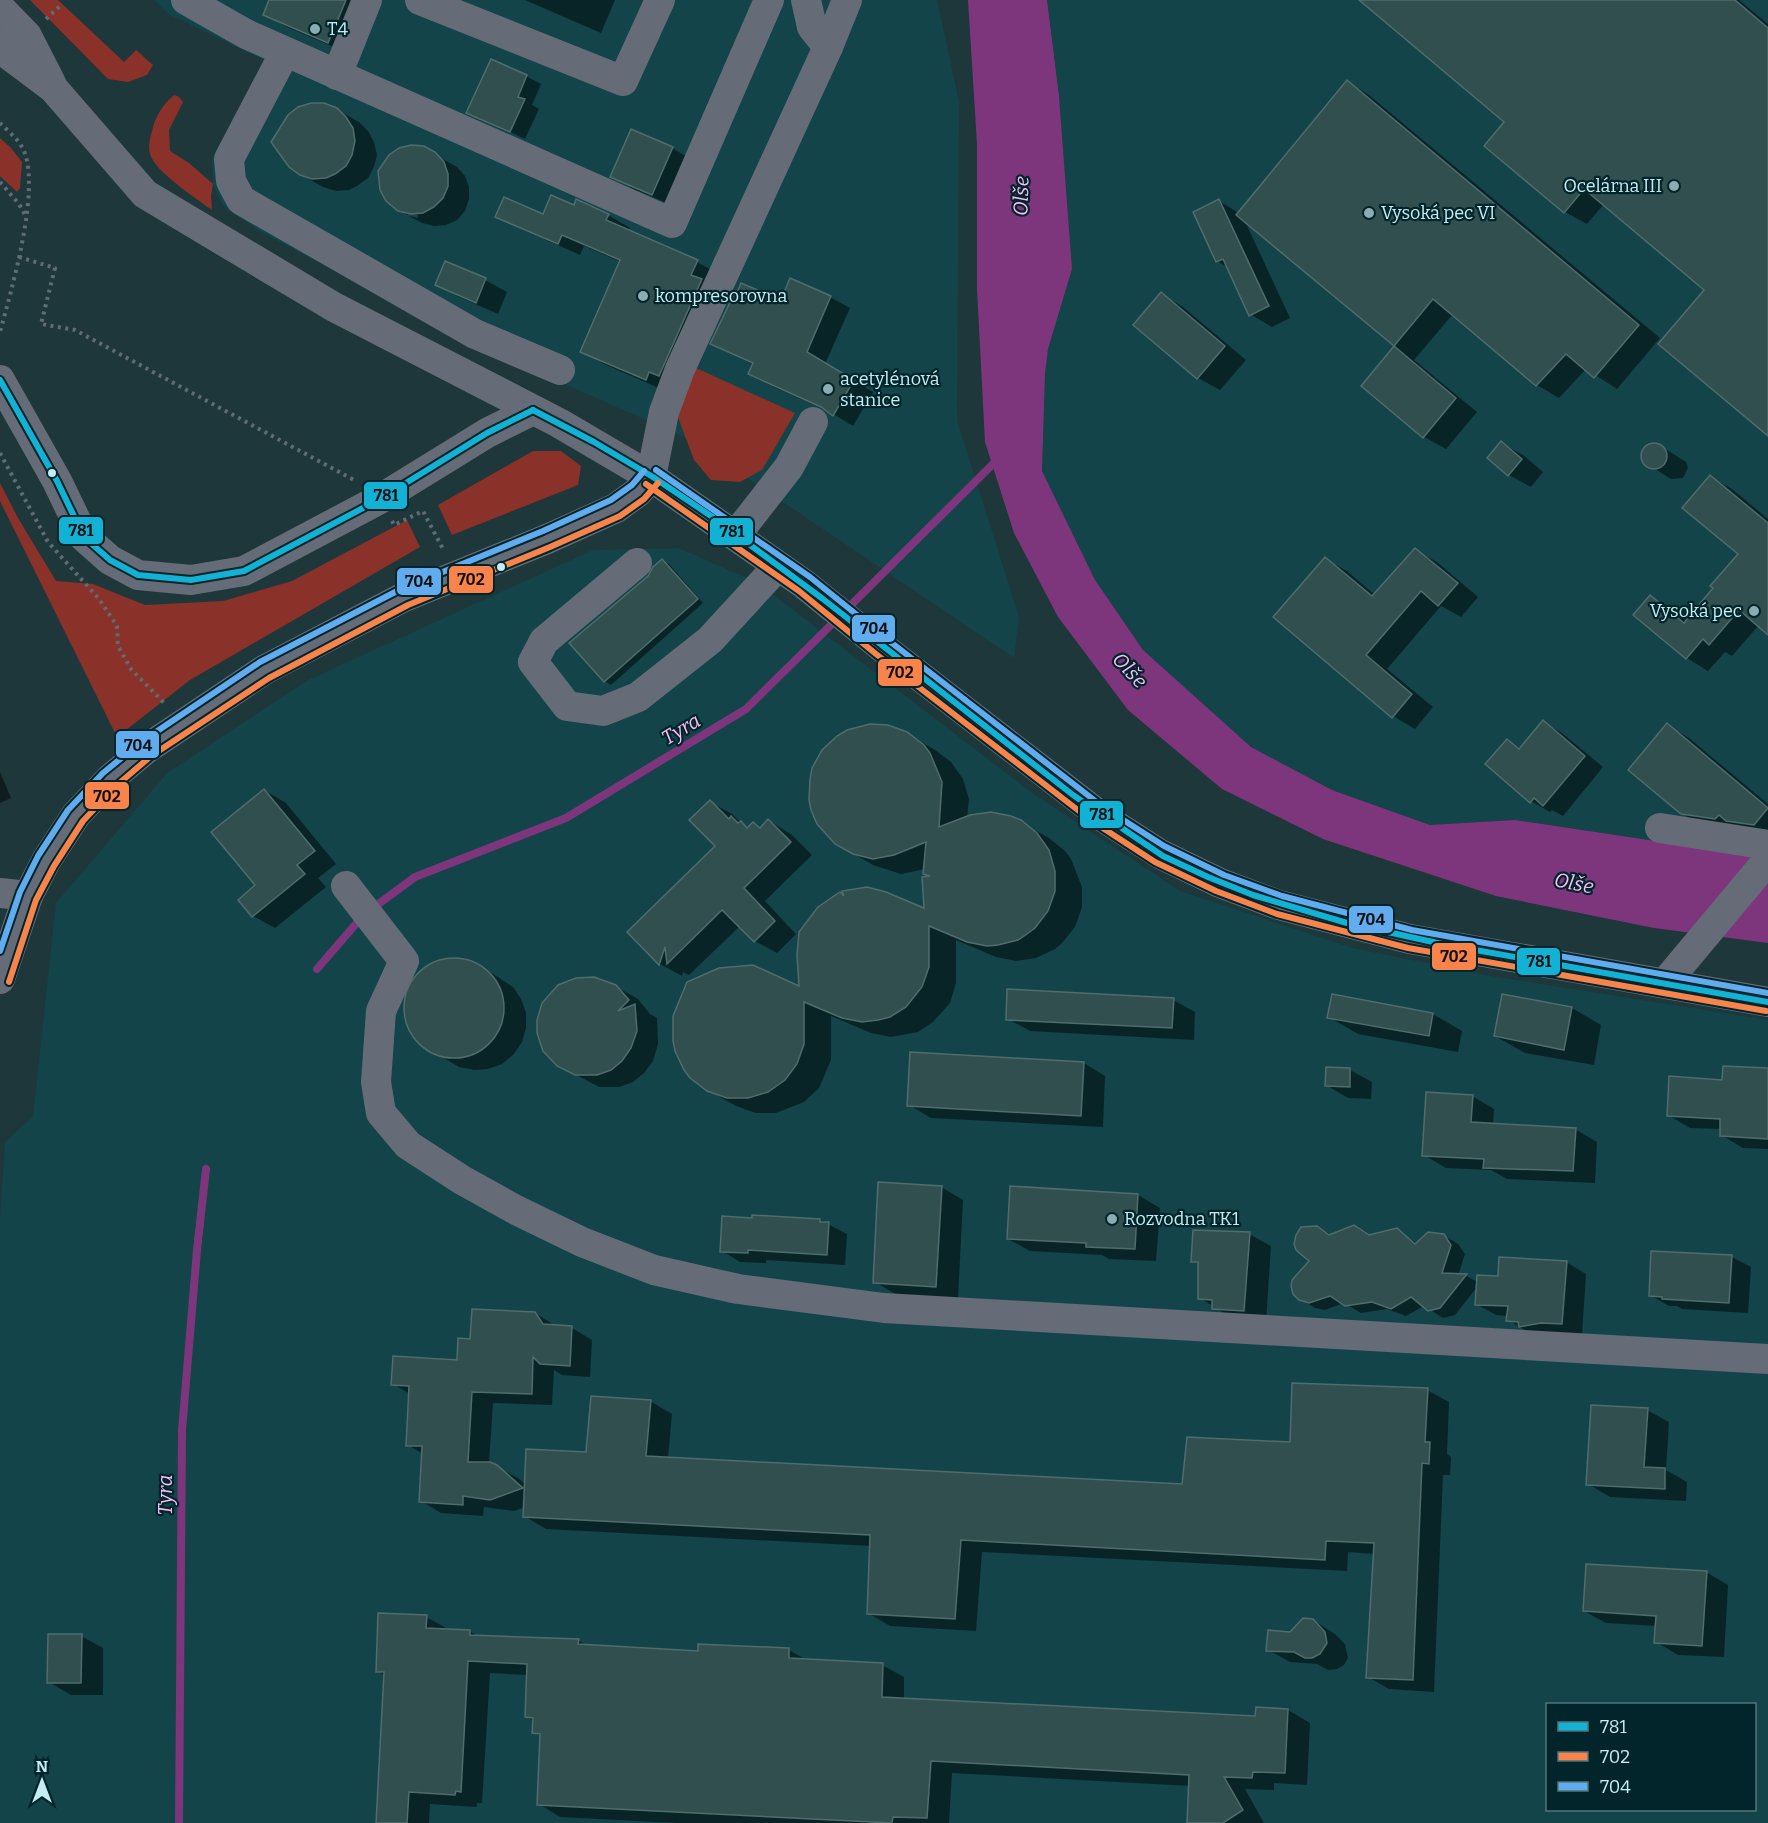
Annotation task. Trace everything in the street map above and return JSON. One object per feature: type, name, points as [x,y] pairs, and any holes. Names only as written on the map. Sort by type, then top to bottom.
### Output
[{"type":"street","points":[[186,0],[246,34],[285,52],[672,223],[769,0]]},
{"type":"street","points":[[337,75],[367,0]]},
{"type":"street","points":[[420,0],[623,81],[660,0]]},
{"type":"street","points":[[806,0],[812,27],[828,47]]},
{"type":"street","points":[[0,979],[14,895],[46,861],[76,815],[110,779],[146,748],[264,670],[404,597],[547,539],[616,508],[638,492],[651,477],[664,412],[680,369],[828,47],[847,0]]},
{"type":"street","points":[[0,8],[27,36],[53,88]]},
{"type":"street","points":[[0,45],[9,55],[53,88],[146,194],[334,307],[559,423],[651,477],[804,584],[1098,814],[1160,854],[1220,883],[1279,905],[1410,939],[1674,973],[1768,1002]]},
{"type":"street","points":[[285,52],[229,159],[231,181],[241,200],[475,334],[560,370]]},
{"type":"street","points":[[0,380],[57,481],[84,537],[110,560],[138,574],[192,580],[244,571],[380,500],[488,434],[533,410]]},
{"type":"street","points":[[736,535],[789,467],[813,422]]},
{"type":"street","points":[[637,562],[544,641],[533,662],[567,706],[603,711],[638,697],[710,640],[778,566]]},
{"type":"street","points":[[1660,828],[1768,845]]},
{"type":"street","points":[[1674,973],[1768,860]]},
{"type":"street","points":[[346,886],[404,961],[381,1011],[376,1082],[381,1113],[408,1145],[462,1180],[582,1242],[654,1270],[738,1289],[884,1308],[1768,1359]]},
{"type":"path","points":[[0,123],[22,147],[30,180],[19,257],[0,332]]},
{"type":"path","points":[[0,182],[19,204],[26,217]]},
{"type":"path","points":[[19,257],[55,268],[41,324],[75,330],[361,483],[380,500],[394,525],[423,511],[433,532]]},
{"type":"path","points":[[131,669],[159,697]]},
{"type":"shaded area","points":[[30,0],[58,0],[124,62],[136,50],[153,65],[147,75],[128,82],[108,79]]},
{"type":"shaded area","points":[[154,0],[937,0],[959,101],[957,420],[1019,617],[1014,658],[691,440],[467,341],[261,232],[223,206],[213,184],[212,158],[264,60],[170,15]]},
{"type":"shaded area","points":[[1047,0],[1768,0],[1768,858],[1515,820],[1430,825],[1332,790],[1251,747],[1143,650],[1095,580],[1042,471],[1048,349],[1072,269],[1059,96]]},
{"type":"shaded area","points":[[174,95],[183,102],[169,130],[170,151],[189,163],[213,184],[212,210],[167,176],[153,161],[150,154],[151,134],[155,121],[163,107]]},
{"type":"shaded area","points":[[0,138],[22,162],[20,188],[17,192],[0,176]]},
{"type":"shaded area","points":[[694,367],[795,413],[762,470],[740,482],[711,480],[694,460],[676,412]]},
{"type":"shaded area","points":[[533,451],[561,451],[581,466],[578,485],[452,535],[438,505]]},
{"type":"shaded area","points":[[0,483],[56,581],[93,584],[145,605],[223,601],[292,581],[407,520],[420,547],[190,680],[117,737],[0,501]]},
{"type":"shaded area","points":[[679,548],[758,583],[1031,792],[1180,891],[1353,948],[1491,976],[1768,1020],[1768,1823],[0,1823],[0,1216],[5,1142],[33,1116],[56,903],[167,773],[308,680],[593,550]]},
{"type":"water","name":"Olše","points":[[968,0],[1047,0],[1059,96],[1072,269],[1048,349],[1042,471],[1095,580],[1143,650],[1251,747],[1332,790],[1430,825],[1515,820],[1768,858],[1768,943],[1654,928],[1496,896],[1323,839],[1222,789],[1128,710],[1058,617],[1014,533],[985,442],[977,289],[977,144]]},
{"type":"building","name":"T4","points":[[269,0],[346,0],[328,43],[263,15]]},
{"type":"building","name":"Ocelárna III","points":[[1359,0],[1735,0],[1768,28],[1768,436],[1658,344],[1704,290],[1584,189],[1564,213],[1484,146],[1504,122]]},
{"type":"building","points":[[491,59],[527,75],[518,97],[525,99],[510,132],[466,113]]},
{"type":"building","name":"Vysoká pec VI","points":[[1347,80],[1639,325],[1594,378],[1566,354],[1536,386],[1433,299],[1394,346],[1236,215]]},
{"type":"building","points":[[311,103],[324,103],[337,108],[353,128],[355,141],[352,155],[346,166],[326,178],[312,179],[300,175],[289,167],[271,142],[288,115],[298,107]]},
{"type":"building","points":[[631,129],[673,147],[652,195],[610,177]]},
{"type":"building","points":[[411,145],[424,146],[435,152],[444,162],[448,174],[448,186],[443,198],[423,213],[411,214],[398,211],[386,201],[380,190],[378,171],[389,155],[399,148]]},
{"type":"building","name":"kompresorovna","points":[[551,195],[574,205],[576,199],[609,214],[606,220],[698,260],[691,275],[702,279],[659,376],[649,372],[646,380],[580,352],[620,260],[562,235],[558,244],[495,217],[504,197],[543,214]]},
{"type":"building","points":[[1219,199],[1269,306],[1249,316],[1223,259],[1216,262],[1193,212]]},
{"type":"building","points":[[445,261],[486,278],[476,303],[435,285]]},
{"type":"building","points":[[790,278],[831,296],[807,352],[854,380],[833,416],[821,407],[748,374],[753,363],[710,344],[741,283],[781,300]]},
{"type":"building","points":[[1161,292],[1225,346],[1197,379],[1133,325]]},
{"type":"building","points":[[1394,346],[1456,398],[1423,438],[1361,386]]},
{"type":"building","points":[[1501,441],[1522,459],[1508,476],[1487,458]]},
{"type":"building","points":[[1654,443],[1663,447],[1667,456],[1663,465],[1654,469],[1645,465],[1641,456],[1645,447]]},
{"type":"building","points":[[1710,475],[1768,523],[1768,635],[1739,610],[1709,645],[1703,639],[1686,659],[1633,615],[1650,595],[1684,623],[1713,588],[1710,586],[1738,554],[1682,508]]},
{"type":"building","points":[[1415,548],[1458,583],[1438,606],[1421,591],[1366,655],[1412,694],[1392,718],[1273,617],[1325,557],[1372,596]]},
{"type":"building","points":[[662,559],[698,599],[604,682],[569,643],[648,576],[653,567]]},
{"type":"building","points":[[1543,720],[1585,756],[1543,806],[1534,798],[1530,803],[1485,764],[1507,739],[1519,749]]},
{"type":"building","points":[[1667,723],[1768,808],[1754,825],[1726,821],[1719,815],[1715,819],[1681,814],[1628,770]]},
{"type":"building","points":[[870,724],[888,725],[907,732],[924,745],[930,753],[942,782],[939,827],[970,815],[991,812],[1021,820],[1037,833],[1049,850],[1055,871],[1055,891],[1048,911],[1035,928],[1027,934],[1018,940],[998,945],[987,946],[967,942],[929,926],[929,967],[922,987],[906,1007],[890,1017],[862,1022],[842,1018],[804,1002],[804,1044],[797,1064],[785,1080],[768,1092],[748,1098],[727,1098],[707,1091],[690,1078],[684,1070],[673,1041],[673,1016],[687,982],[719,968],[753,965],[799,986],[797,955],[799,932],[818,907],[840,892],[844,896],[842,891],[867,887],[886,892],[924,908],[922,877],[930,876],[923,874],[926,842],[894,855],[873,859],[853,854],[835,844],[817,824],[811,810],[809,800],[812,768],[822,750],[847,730]]},
{"type":"building","points":[[264,789],[315,851],[297,865],[305,874],[252,917],[238,900],[255,885],[211,832]]},
{"type":"building","points":[[710,800],[729,819],[731,816],[738,823],[741,821],[747,828],[753,822],[760,828],[768,819],[791,842],[744,888],[775,921],[754,942],[722,910],[667,964],[665,947],[659,965],[627,932],[715,846],[689,820]]},
{"type":"building","points":[[454,958],[473,961],[490,972],[501,989],[504,1008],[501,1027],[490,1044],[473,1055],[454,1058],[435,1055],[418,1044],[407,1027],[404,1008],[407,989],[418,972],[435,961]]},
{"type":"building","points":[[594,977],[616,985],[629,1000],[618,1011],[635,1004],[637,1031],[631,1048],[622,1061],[611,1070],[597,1075],[575,1075],[557,1066],[543,1051],[537,1033],[537,1020],[542,1003],[558,985],[576,978]]},
{"type":"building","points":[[1007,989],[1174,998],[1172,1028],[1006,1020]]},
{"type":"building","points":[[1332,994],[1433,1013],[1429,1036],[1327,1018]]},
{"type":"building","points":[[1502,994],[1572,1007],[1564,1050],[1494,1036]]},
{"type":"building","points":[[910,1052],[1084,1062],[1081,1116],[907,1106]]},
{"type":"building","points":[[1723,1066],[1768,1068],[1768,1139],[1720,1136],[1720,1119],[1667,1116],[1669,1076],[1722,1080]]},
{"type":"building","points":[[1326,1067],[1350,1068],[1350,1087],[1325,1086]]},
{"type":"building","points":[[1426,1092],[1473,1095],[1471,1122],[1576,1128],[1573,1171],[1483,1168],[1484,1159],[1422,1156]]},
{"type":"building","points":[[878,1182],[942,1186],[936,1287],[873,1283]]},
{"type":"building","points":[[1010,1186],[1138,1194],[1135,1249],[1086,1247],[1086,1243],[1007,1239]]},
{"type":"building","points":[[752,1215],[820,1219],[820,1222],[829,1222],[827,1255],[748,1250],[748,1253],[720,1252],[722,1216],[752,1218]]},
{"type":"building","points":[[1354,1225],[1369,1235],[1397,1228],[1415,1244],[1428,1232],[1444,1234],[1451,1245],[1442,1273],[1467,1274],[1440,1308],[1428,1311],[1411,1297],[1391,1309],[1372,1302],[1345,1306],[1330,1296],[1309,1303],[1299,1300],[1293,1294],[1292,1280],[1309,1261],[1296,1250],[1294,1244],[1301,1227],[1317,1226],[1329,1235]]},
{"type":"building","points":[[1193,1230],[1250,1232],[1244,1311],[1212,1309],[1212,1300],[1198,1299],[1198,1262],[1191,1262]]},
{"type":"building","points":[[1651,1251],[1732,1255],[1729,1303],[1662,1299],[1662,1297],[1649,1296]]},
{"type":"building","points":[[1499,1257],[1567,1261],[1562,1324],[1541,1323],[1519,1327],[1518,1322],[1506,1321],[1508,1306],[1475,1305],[1477,1275],[1498,1276]]},
{"type":"building","points":[[472,1309],[535,1312],[543,1324],[572,1326],[570,1366],[540,1364],[533,1357],[532,1394],[472,1392],[468,1462],[490,1462],[497,1465],[523,1488],[490,1500],[463,1496],[463,1505],[419,1502],[422,1446],[406,1446],[409,1386],[391,1385],[393,1356],[457,1360],[458,1338],[470,1339]]},
{"type":"building","points":[[1292,1383],[1428,1388],[1425,1442],[1430,1442],[1429,1464],[1422,1463],[1413,1680],[1366,1678],[1374,1543],[1326,1541],[1325,1560],[961,1540],[955,1619],[867,1614],[870,1535],[523,1517],[526,1449],[586,1452],[591,1396],[651,1400],[646,1456],[1182,1484],[1187,1437],[1290,1442]]},
{"type":"building","points":[[1591,1405],[1648,1408],[1644,1467],[1665,1468],[1665,1489],[1586,1485]]},
{"type":"building","points":[[1586,1564],[1707,1571],[1702,1646],[1654,1643],[1656,1616],[1583,1611]]},
{"type":"building","points":[[378,1613],[427,1615],[426,1628],[470,1630],[470,1635],[579,1639],[578,1644],[698,1651],[698,1644],[789,1648],[789,1658],[883,1663],[882,1697],[1255,1716],[1256,1707],[1288,1709],[1285,1773],[1253,1772],[1252,1778],[1224,1777],[1243,1810],[1223,1823],[1187,1823],[1189,1775],[931,1761],[927,1818],[893,1817],[892,1823],[537,1805],[540,1734],[532,1733],[533,1718],[525,1717],[527,1664],[468,1661],[461,1792],[456,1791],[455,1795],[409,1792],[407,1823],[376,1823],[384,1672],[376,1672]]},
{"type":"building","points":[[1303,1618],[1313,1619],[1325,1632],[1327,1643],[1320,1654],[1312,1658],[1305,1658],[1294,1652],[1266,1651],[1268,1630],[1290,1632]]},
{"type":"building","points":[[48,1634],[82,1634],[81,1683],[47,1683]]},
{"type":"waterway","name":"Tyra","points":[[847,609],[1000,457]]},
{"type":"waterway","name":"Tyra","points":[[373,908],[415,877],[566,818],[746,709],[838,618]]},
{"type":"waterway","name":"Tyra","points":[[317,969],[361,918]]},
{"type":"waterway","name":"Tyra","points":[[179,1823],[182,1430],[206,1169]]},
{"type":"transit line","name":"781","points":[[0,380],[57,481],[84,537],[110,560],[138,575],[191,580],[244,571],[380,499],[487,433],[533,410]]},
{"type":"transit line","name":"781","points":[[533,410],[653,477],[711,516],[823,599],[1073,795],[1163,856],[1253,895],[1347,923],[1442,944],[1768,1002]]},
{"type":"transit line","name":"704","points":[[656,470],[810,577],[1103,807],[1164,846],[1224,875],[1282,896],[1412,930],[1768,993]]},
{"type":"transit line","name":"704","points":[[0,951],[20,892],[38,856],[68,810],[103,773],[141,742],[260,662],[401,589],[543,531],[611,500],[632,485],[644,471]]},
{"type":"transit line","name":"702","points":[[9,982],[36,900],[54,866],[83,821],[116,786],[151,756],[269,678],[408,605],[620,516],[644,499],[658,483]]},
{"type":"transit line","name":"702","points":[[646,484],[799,591],[876,654],[1092,821],[1155,862],[1216,891],[1277,914],[1408,948],[1766,1011]]},
{"type":"place","name":"T4","points":[[315,29]]},
{"type":"place","name":"Ocelárna III","points":[[1674,186]]},
{"type":"place","name":"Vysoká pec VI","points":[[1369,213]]},
{"type":"place","name":"kompresorovna","points":[[643,296]]},
{"type":"place","name":"acetylénová stanice","points":[[828,389]]},
{"type":"place","name":"Vysoká pec","points":[[1754,611]]},
{"type":"place","name":"Rozvodna TK1","points":[[1112,1219]]}]
